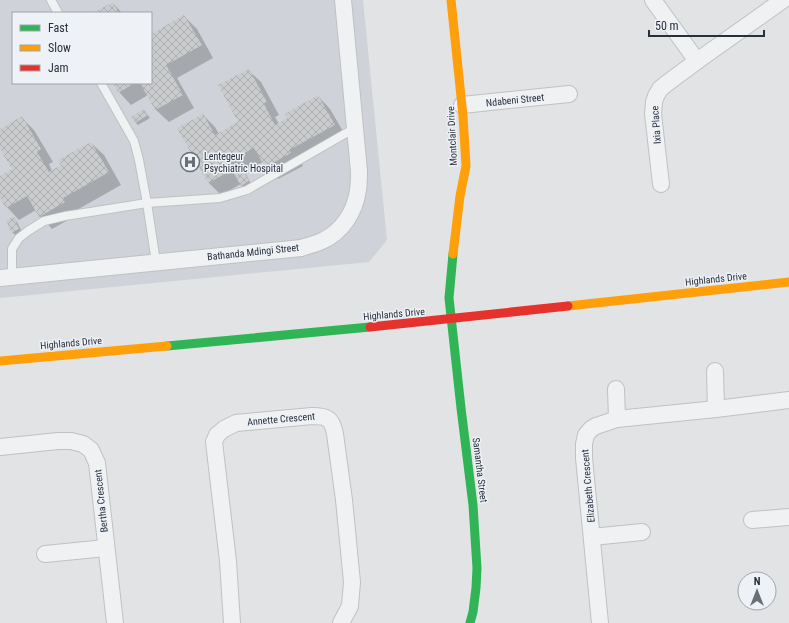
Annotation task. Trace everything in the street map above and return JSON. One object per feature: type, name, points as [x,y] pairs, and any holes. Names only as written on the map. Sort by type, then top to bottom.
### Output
[{"type":"main road","name":"Montclair Drive","points":[[451,0],[462,105],[466,166],[456,225],[450,278],[449,298],[451,319]]},
{"type":"main road","name":"Highlands Drive","points":[[0,361],[406,324],[789,282]]},
{"type":"main road","name":"Samantha Street","points":[[451,319],[473,505],[476,548],[476,588],[470,623]]},
{"type":"street","name":"Bathanda Mdingi Street","points":[[6,277],[301,248],[322,241],[336,233],[345,223],[354,206],[358,191],[359,171],[343,0]]},
{"type":"street","points":[[653,0],[697,61]]},
{"type":"street","name":"Ixia Place","points":[[661,184],[654,114],[654,102],[660,89],[783,0]]},
{"type":"street","name":"Ndabeni Street","points":[[462,105],[568,94]]},
{"type":"street","points":[[715,372],[716,409]]},
{"type":"street","points":[[616,388],[617,419]]},
{"type":"street","name":"Elizabeth Crescent","points":[[600,623],[584,458],[584,444],[586,435],[596,426],[617,419],[789,400]]},
{"type":"street","name":"Annette Crescent","points":[[232,623],[228,560],[214,442],[217,435],[224,429],[236,423],[297,416],[322,416],[330,420],[335,434],[344,500],[352,582],[350,606],[341,623]]},
{"type":"street","name":"Bertha Crescent","points":[[0,447],[71,441],[83,444],[91,450],[97,463],[115,623]]},
{"type":"street","points":[[752,520],[789,517]]},
{"type":"street","points":[[592,537],[642,532]]},
{"type":"street","points":[[45,554],[106,548]]},
{"type":"lane","points":[[50,0],[57,12]]},
{"type":"lane","points":[[102,84],[134,141],[147,203],[156,262]]},
{"type":"lane","points":[[6,277],[12,249],[19,238],[44,221],[65,216],[147,203],[220,198],[247,190],[355,128]]},
{"type":"shaded area","name":"Lentegeur Psychiatric Hospital","points":[[0,0],[363,0],[387,240],[369,262],[0,298]]},
{"type":"building","points":[[113,2],[118,12],[95,12]]},
{"type":"building","points":[[184,15],[202,45],[166,65],[183,95],[155,110],[141,84],[152,84],[152,33]]},
{"type":"building","points":[[249,69],[267,102],[264,104],[275,125],[287,118],[285,114],[318,95],[335,125],[289,150],[291,153],[265,167],[254,148],[229,161],[234,169],[208,183],[177,128],[203,114],[215,135],[238,122],[218,85]]},
{"type":"building","points":[[114,84],[133,84],[118,93]]},
{"type":"building","points":[[144,109],[148,115],[135,123],[131,117]]},
{"type":"building","points":[[22,116],[41,149],[37,152],[49,172],[61,165],[58,160],[91,142],[109,172],[63,198],[65,202],[39,217],[27,196],[6,208],[0,198],[0,176],[12,169],[0,149],[0,129]]},
{"type":"building","points":[[242,167],[249,181],[241,186],[233,172]]},
{"type":"building","points":[[14,216],[19,229],[11,233],[6,220]]},
{"type":"traffic: fast","points":[[453,254],[449,298],[473,505],[477,568],[473,612],[470,623]]},
{"type":"traffic: fast","points":[[167,346],[370,327]]},
{"type":"traffic: slow","points":[[451,0],[463,116],[466,166],[460,196],[453,254]]},
{"type":"traffic: slow","points":[[568,306],[789,282]]},
{"type":"traffic: slow","points":[[0,361],[167,346]]},
{"type":"traffic: jam","points":[[370,327],[568,306]]},
{"type":"place","name":"Lentegeur Psychiatric Hospital","points":[[190,162]]}]
